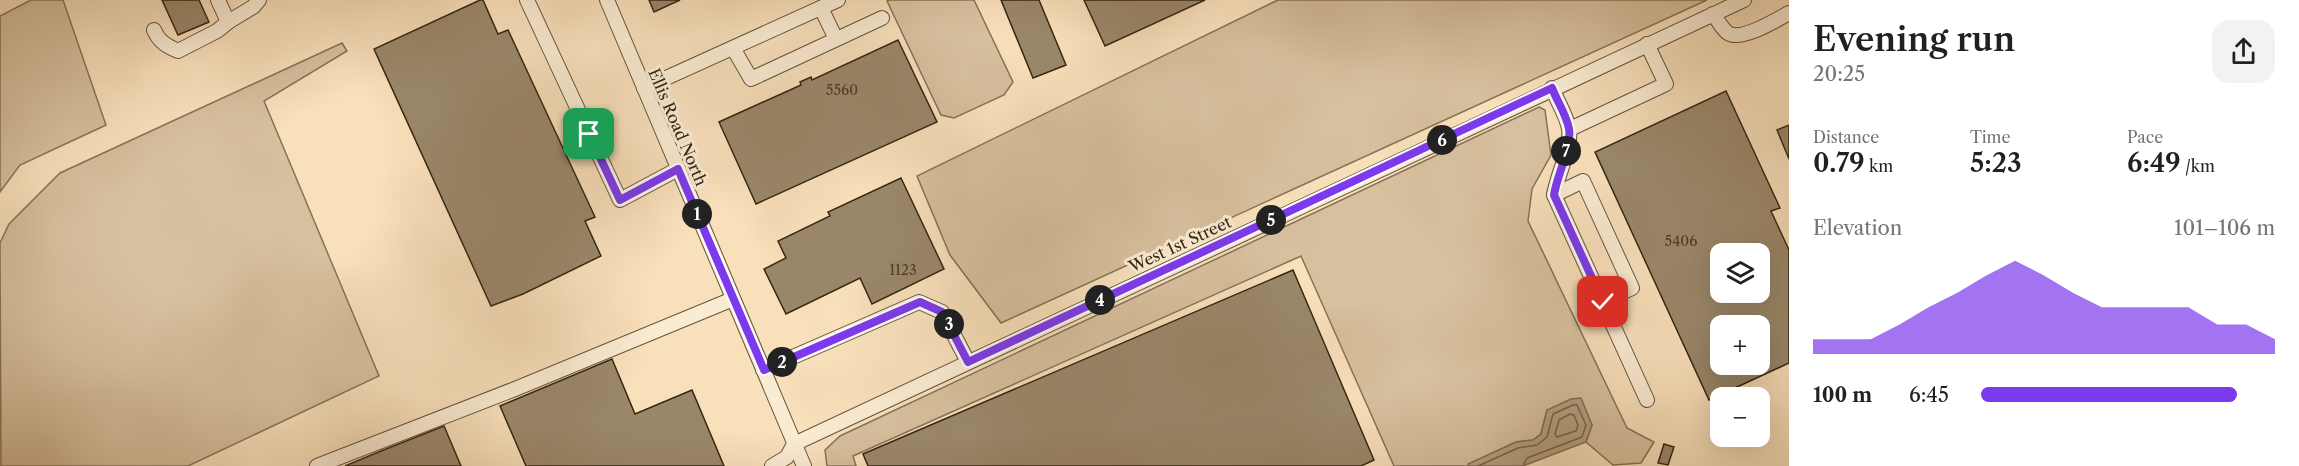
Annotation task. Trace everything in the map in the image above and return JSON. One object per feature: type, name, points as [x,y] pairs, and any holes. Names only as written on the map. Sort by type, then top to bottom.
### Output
[{"type":"street","points":[[218,0],[228,22]]},
{"type":"street","points":[[153,30],[157,38],[178,51],[217,31],[253,7],[259,0]]},
{"type":"street","points":[[527,0],[620,200],[678,169]]},
{"type":"street","name":"Ellis Road North","points":[[607,0],[804,466]]},
{"type":"street","points":[[644,88],[838,0]]},
{"type":"street","name":"West 1st Street","points":[[794,444],[1744,0]]},
{"type":"street","points":[[821,8],[836,39]]},
{"type":"street","points":[[1713,14],[1728,33],[1736,36],[1789,14]]},
{"type":"street","points":[[733,48],[751,79],[882,18]]},
{"type":"street","points":[[1570,129],[1666,84],[1647,45]]},
{"type":"street","points":[[1552,88],[1570,129],[1564,165],[1557,178],[1554,195],[1647,400]]},
{"type":"street","points":[[1554,195],[1582,181],[1632,288],[1603,302]]},
{"type":"street","points":[[317,466],[515,389],[733,299]]},
{"type":"street","points":[[764,370],[920,302],[942,312],[968,362]]},
{"type":"street","points":[[772,466],[787,457],[794,444]]},
{"type":"shaded area","points":[[31,0],[63,0],[106,125],[20,165],[0,192],[0,16]]},
{"type":"shaded area","points":[[974,0],[1013,82],[1004,95],[954,118],[941,115],[887,1]]},
{"type":"shaded area","points":[[1278,0],[1707,0],[1001,323],[950,255],[917,176]]},
{"type":"shaded area","points":[[342,43],[347,51],[264,101],[379,376],[188,466],[1,466],[0,243],[9,224],[60,173]]},
{"type":"shaded area","points":[[1539,107],[1545,110],[1551,155],[1532,189],[1528,221],[1627,428],[1654,442],[1641,463],[1613,465],[1586,442],[1592,425],[1547,410],[1541,434],[1533,440],[1516,442],[1469,466],[1394,466],[1301,256],[853,456],[856,466],[827,466],[825,450],[840,436]]},
{"type":"water","points":[[1581,398],[1592,425],[1586,442],[1523,466],[1469,466],[1468,464],[1516,442],[1533,440],[1541,434],[1547,410],[1571,399]]},
{"type":"building","points":[[162,0],[199,0],[209,22],[178,35]]},
{"type":"building","points":[[483,0],[498,34],[508,30],[595,217],[585,221],[601,256],[523,294],[491,306],[374,49]]},
{"type":"building","points":[[649,0],[680,0],[654,12]]},
{"type":"building","points":[[1001,0],[1039,0],[1066,65],[1033,78]]},
{"type":"building","points":[[1084,0],[1205,0],[1105,46]]},
{"type":"building","points":[[898,40],[937,122],[756,204],[719,122],[801,85],[800,82],[811,77],[812,80]]},
{"type":"building","points":[[1726,91],[1780,208],[1771,211],[1789,250],[1789,363],[1770,372],[1770,315],[1710,315],[1710,375],[1763,375],[1737,387],[1710,387],[1709,400],[1595,152]]},
{"type":"building","points":[[1789,125],[1789,159],[1777,130]]},
{"type":"building","points":[[901,178],[944,269],[872,304],[860,278],[786,314],[764,269],[786,258],[778,241],[830,216],[828,212]]},
{"type":"building","points":[[1293,270],[1374,460],[1361,466],[868,466],[863,454]]},
{"type":"building","points":[[612,359],[635,414],[692,390],[724,466],[526,466],[500,406]]},
{"type":"building","points":[[444,426],[461,466],[345,466],[381,451]]},
{"type":"building","points":[[1664,444],[1674,447],[1668,465],[1658,463]]},
{"type":"route","points":[[589,134],[620,200],[678,169],[764,370],[920,302],[942,312],[968,362],[1552,88],[1570,129],[1564,165],[1557,178],[1554,195],[1603,302]]}]
